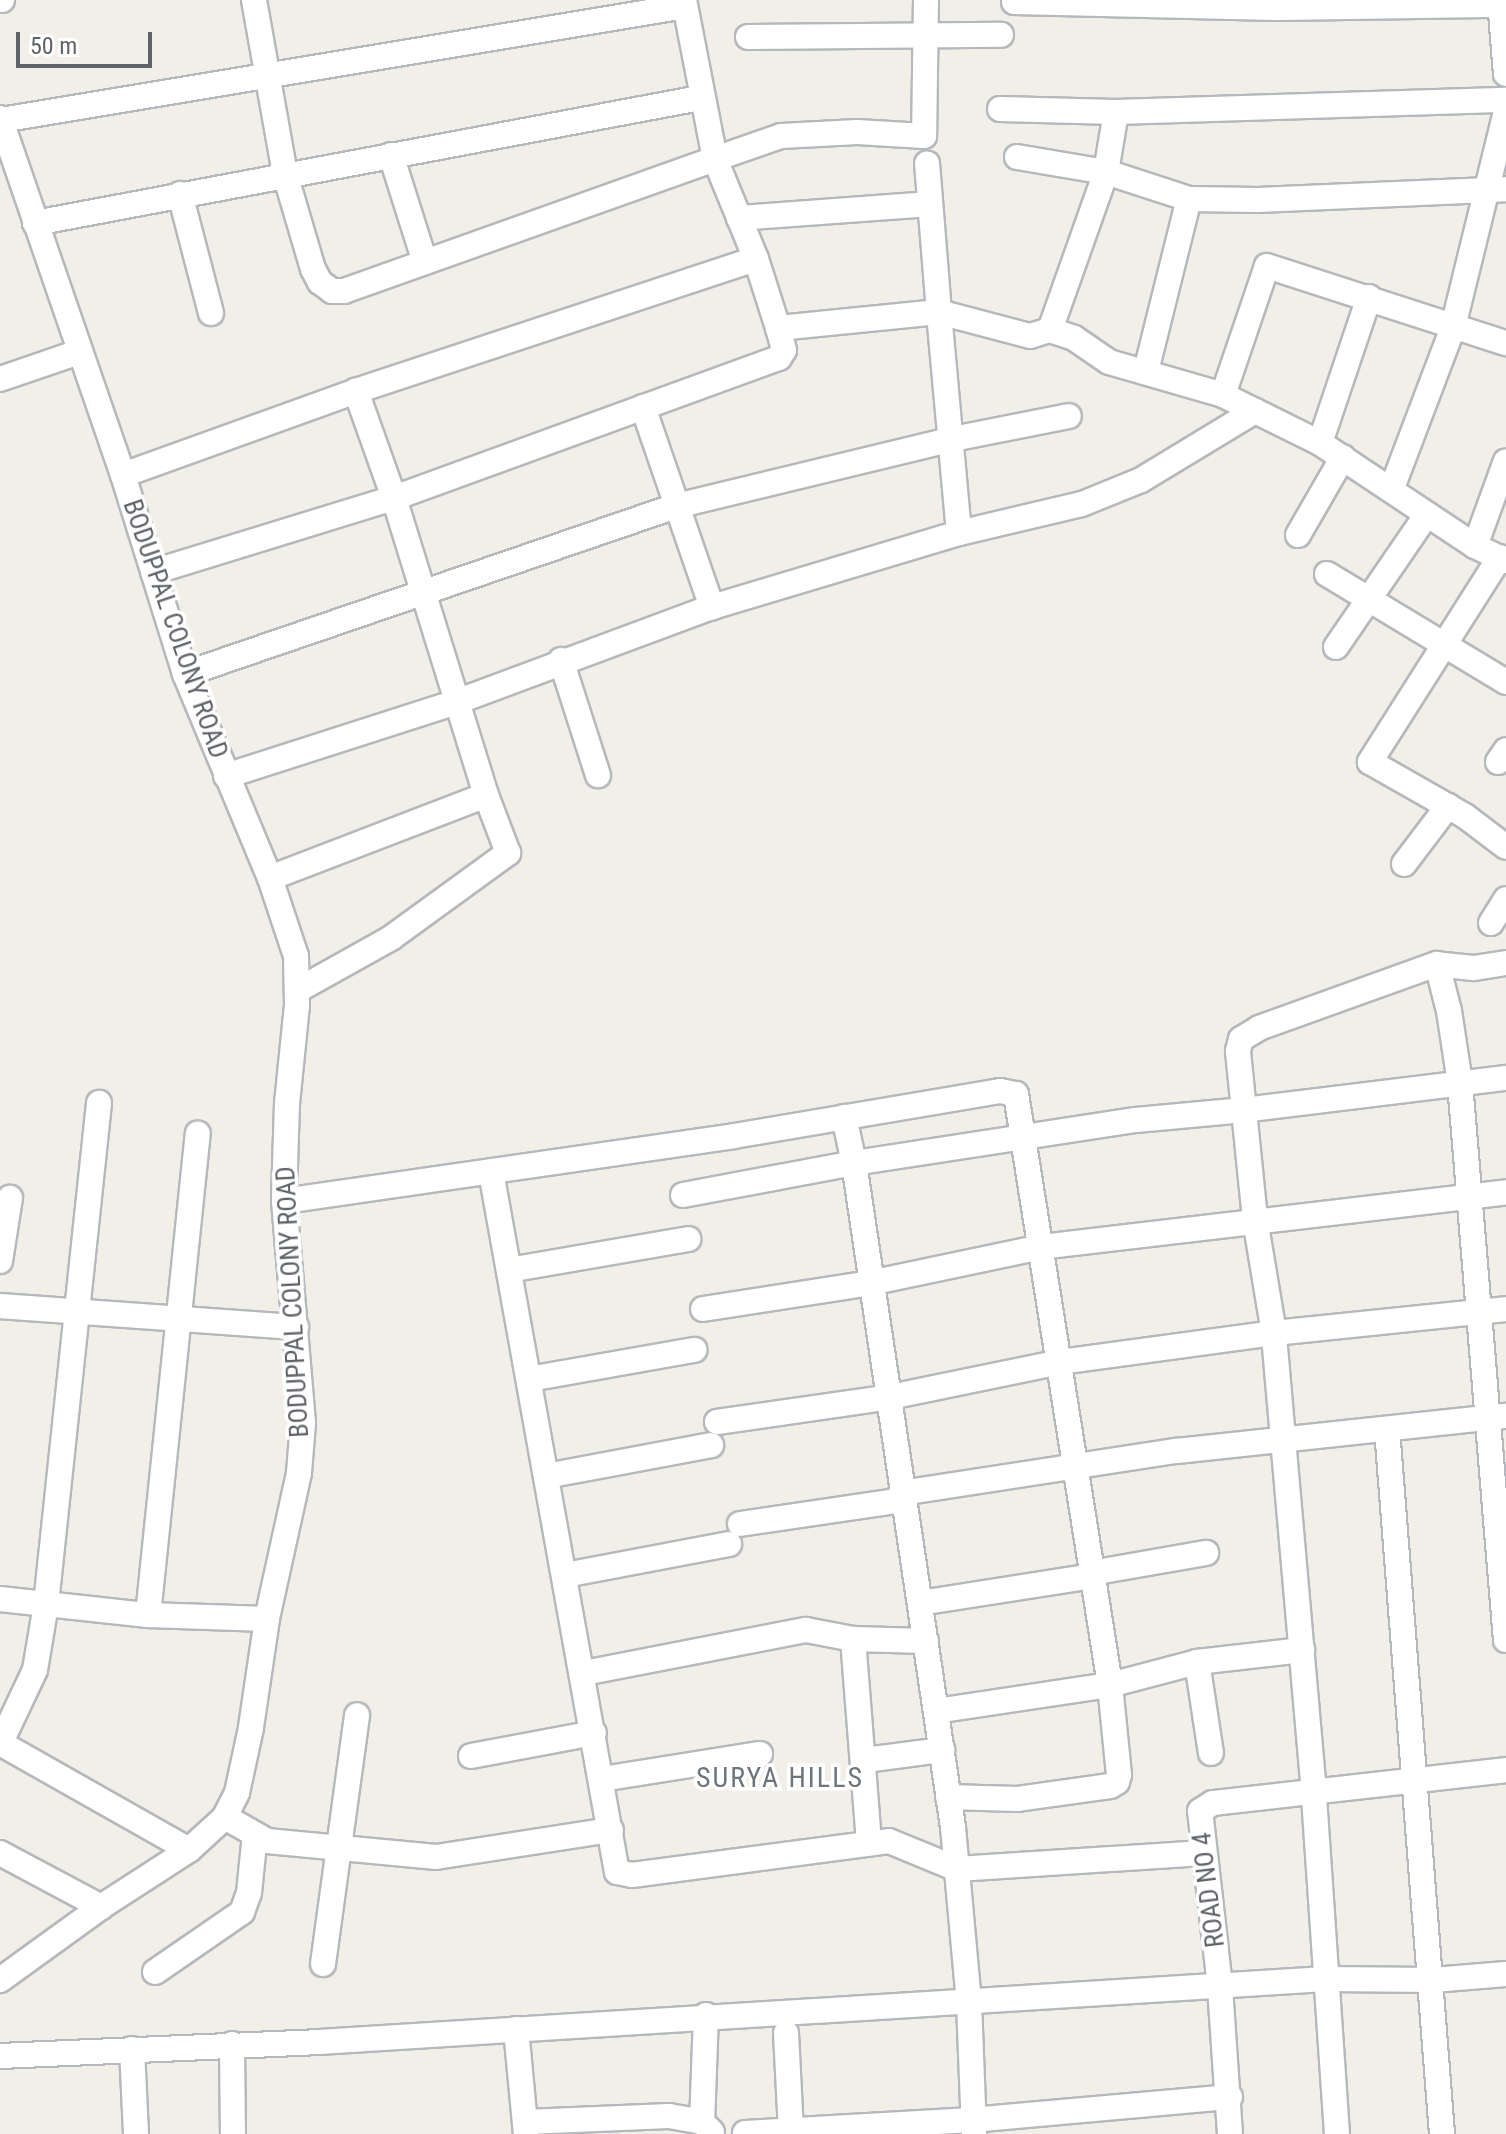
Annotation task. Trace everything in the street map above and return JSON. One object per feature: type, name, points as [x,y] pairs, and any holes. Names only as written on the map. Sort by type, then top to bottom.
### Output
[{"type":"street","points":[[254,0],[285,174],[313,269],[320,282],[332,291],[344,291],[781,136],[857,132],[924,136],[926,0]]},
{"type":"street","points":[[1014,2],[1277,8],[1502,3],[1506,74]]},
{"type":"street","points":[[0,119],[684,3],[700,98],[715,159],[756,259],[784,350],[779,358],[394,498],[153,572]]},
{"type":"street","points":[[748,37],[1001,35]]},
{"type":"street","points":[[35,223],[700,98]]},
{"type":"street","points":[[1000,109],[1116,112],[1506,100]]},
{"type":"street","points":[[1392,488],[1453,327],[1498,190],[1506,111]]},
{"type":"street","points":[[1050,330],[1106,172],[1116,112]]},
{"type":"street","name":"BODUPPAL COLONY ROAD","points":[[0,119],[123,475],[185,674],[270,878],[296,956],[298,990],[287,1103],[284,1201],[303,1423],[299,1473],[267,1619],[251,1728],[237,1793],[225,1817],[189,1850],[101,1907],[0,1980]]},
{"type":"street","points":[[391,155],[425,262]]},
{"type":"street","points":[[1017,157],[1106,172],[1189,199],[1258,200],[1498,190]]},
{"type":"street","points":[[927,163],[948,440],[959,533]]},
{"type":"street","points":[[180,194],[211,313]]},
{"type":"street","points":[[1146,371],[1189,199]]},
{"type":"street","points":[[739,218],[928,204]]},
{"type":"street","points":[[123,475],[356,391],[756,259]]},
{"type":"street","points":[[1223,395],[1267,266],[1506,343]]},
{"type":"street","points":[[1320,443],[1369,297]]},
{"type":"street","points":[[778,328],[939,312],[1030,336],[1050,330],[1074,338],[1109,362],[1223,395],[1320,443],[1475,546],[1503,559],[1370,762],[1448,806],[1506,847]]},
{"type":"street","points":[[0,379],[79,352]]},
{"type":"street","points":[[298,990],[391,938],[507,854],[509,849],[486,795],[421,596],[394,498],[356,391]]},
{"type":"street","points":[[643,407],[712,607]]},
{"type":"street","points":[[226,776],[456,702],[561,660],[712,607],[959,533],[1082,504],[1141,480],[1255,411]]},
{"type":"street","points":[[185,674],[421,596],[676,506],[948,440],[1069,416]]},
{"type":"street","points":[[1298,535],[1343,457]]},
{"type":"street","points":[[1475,546],[1506,461]]},
{"type":"street","points":[[1336,647],[1427,514]]},
{"type":"street","points":[[1327,574],[1506,682]]},
{"type":"street","points":[[561,660],[598,775]]},
{"type":"street","points":[[270,878],[486,795]]},
{"type":"street","points":[[1404,864],[1448,806]]},
{"type":"street","points":[[1491,923],[1506,899]]},
{"type":"street","points":[[1337,2134],[1302,1650],[1274,1333],[1255,1219],[1244,1110],[1241,1039],[1259,1028],[1437,964],[1473,968],[1506,963]]},
{"type":"street","points":[[1437,964],[1449,1011],[1460,1083],[1480,1311],[1497,1418],[1506,1640]]},
{"type":"street","points":[[683,1195],[854,1163],[1023,1140],[1136,1120],[1506,1078]]},
{"type":"street","points":[[284,1201],[491,1172],[1000,1091],[1016,1094],[1110,1685],[1117,1782],[1018,1799],[948,1797]]},
{"type":"street","points":[[99,1103],[91,1198],[74,1314],[46,1604],[35,1670],[0,1744],[189,1850]]},
{"type":"street","points":[[844,1117],[854,1163],[942,1750],[969,2002],[973,2127]]},
{"type":"street","points":[[148,1615],[198,1134]]},
{"type":"street","points":[[491,1172],[584,1673],[611,1830],[614,1868],[623,1875],[889,1841],[957,1869],[1203,1853]]},
{"type":"street","points":[[703,1309],[870,1283],[1041,1247],[1255,1219],[1506,1192]]},
{"type":"street","points":[[0,1261],[10,1198]]},
{"type":"street","points":[[509,1270],[688,1239]]},
{"type":"street","points":[[0,1306],[74,1314],[296,1327]]},
{"type":"street","points":[[546,1476],[714,1433],[1060,1362],[1274,1333],[1506,1309]]},
{"type":"street","points":[[529,1379],[694,1350]]},
{"type":"street","points":[[565,1575],[902,1497],[1281,1439],[1497,1418]]},
{"type":"street","points":[[1387,1429],[1413,1779],[1433,1980],[1442,2134]]},
{"type":"street","points":[[920,1603],[1206,1553]]},
{"type":"street","points":[[0,1599],[148,1615],[267,1619]]},
{"type":"street","points":[[584,1673],[806,1630],[853,1639],[926,1641]]},
{"type":"street","points":[[853,1639],[865,1760],[869,1843]]},
{"type":"street","points":[[936,1711],[1110,1685],[1197,1662],[1302,1650]]},
{"type":"street","points":[[1197,1662],[1211,1753]]},
{"type":"street","points":[[323,1964],[357,1715]]},
{"type":"street","points":[[471,1756],[594,1733]]},
{"type":"street","points":[[865,1760],[942,1750]]},
{"type":"street","points":[[602,1779],[760,1754]]},
{"type":"street","name":"ROAD NO 4","points":[[1230,2134],[1230,2097],[1220,1986],[1200,1811],[1205,1806],[1506,1770]]},
{"type":"street","points":[[225,1817],[267,1841],[436,1857],[611,1830]]},
{"type":"street","points":[[155,1972],[242,1912],[249,1893],[255,1834]]},
{"type":"street","points":[[0,1853],[101,1907]]},
{"type":"street","points":[[0,2056],[319,2042],[706,2015],[1325,1979],[1433,1980],[1506,1974]]},
{"type":"street","points":[[516,2029],[526,2128],[669,2116],[707,2128],[706,2015]]},
{"type":"street","points":[[786,2033],[791,2131]]},
{"type":"street","points":[[232,2044],[233,2134]]},
{"type":"street","points":[[132,2049],[136,2134]]},
{"type":"street","points":[[745,2133],[973,2127],[1230,2097]]},
{"type":"district","name":"SURYA HILLS","points":[[780,1778]]}]
